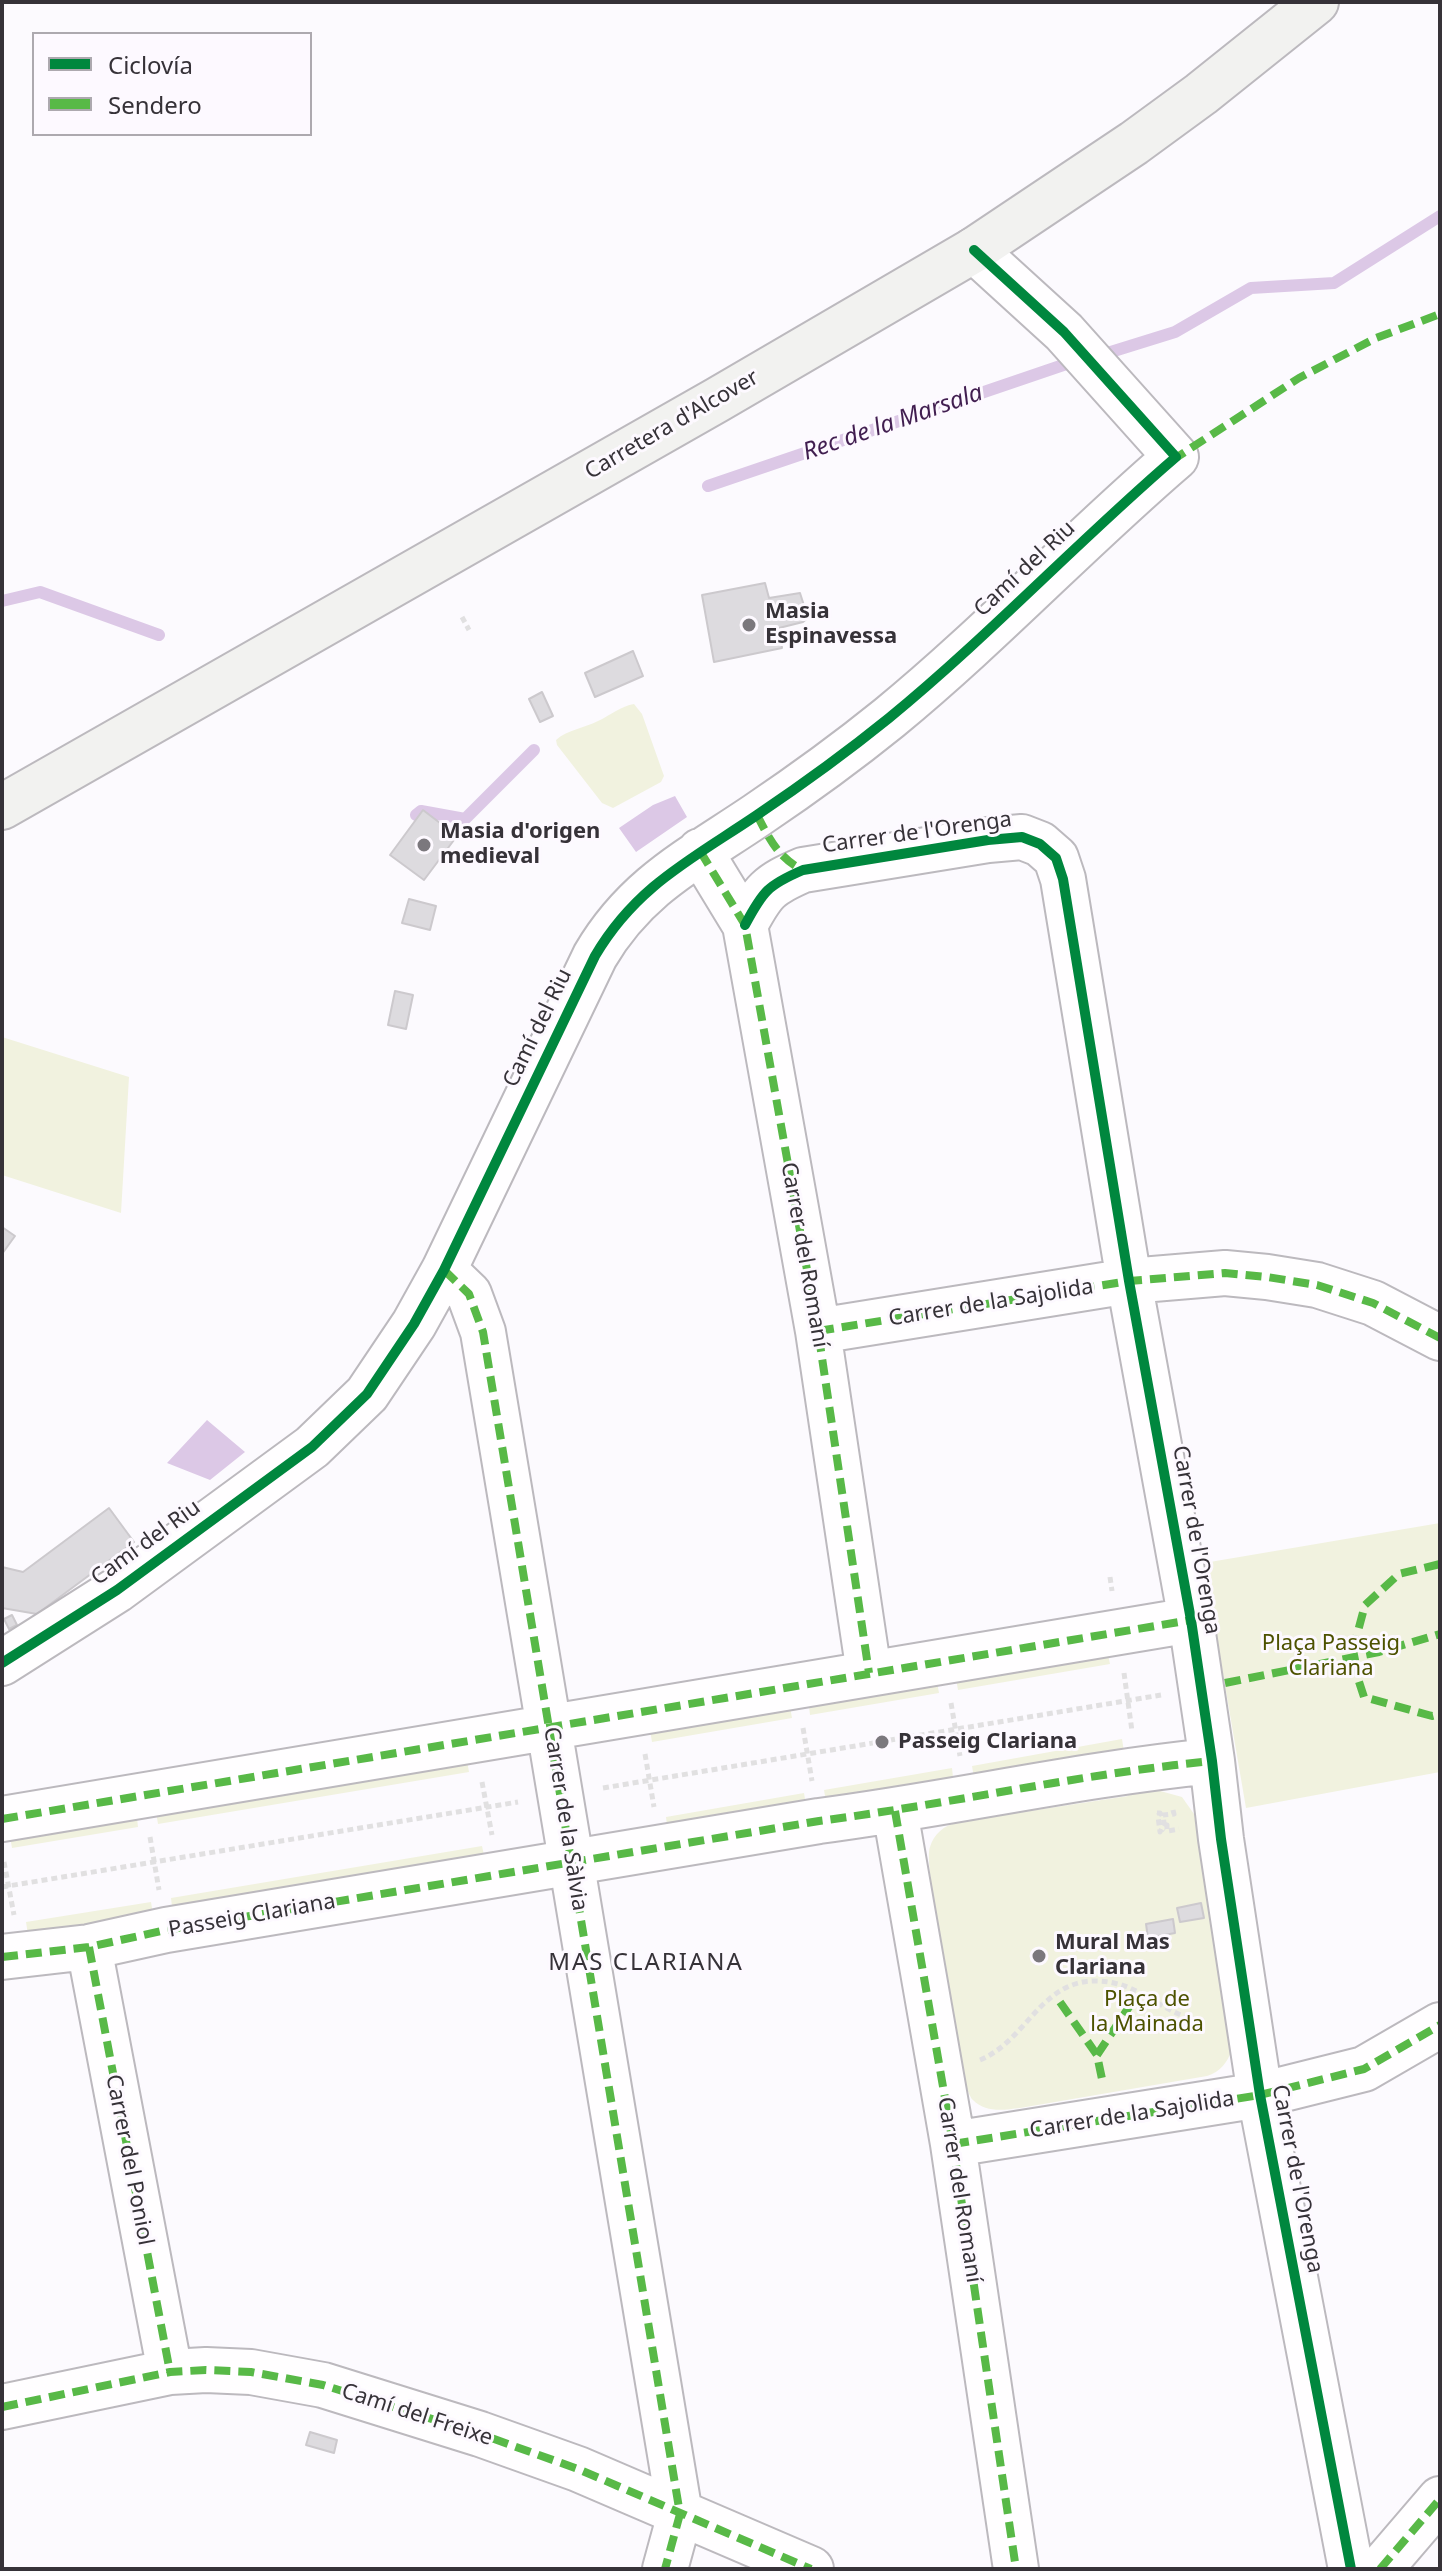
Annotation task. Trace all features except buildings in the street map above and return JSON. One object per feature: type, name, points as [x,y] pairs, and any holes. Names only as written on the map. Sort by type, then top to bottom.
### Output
[{"type":"main road","name":"Carretera d'Alcover","points":[[2,807],[974,250],[1134,143],[1316,2]]},
{"type":"street","name":"Camí del Riu","points":[[2,1663],[117,1590],[312,1447],[367,1394],[414,1324],[444,1270],[610,931],[635,901],[700,851],[853,747],[892,715],[1026,597],[1176,457],[1064,332],[974,250]]},
{"type":"street","name":"Carrer de l'Orenga","points":[[757,815],[773,846],[788,863],[803,870]]},
{"type":"street","name":"Carrer de l'Orenga","points":[[745,925],[767,888],[803,870],[1022,837],[1040,844],[1056,858],[1063,879],[1129,1281],[1191,1620],[1260,2095],[1351,2569]]},
{"type":"street","name":"Carrer del Romaní","points":[[700,851],[745,925],[818,1331],[869,1673]]},
{"type":"street","name":"Carrer de la Sàlvia","points":[[444,1270],[469,1294],[483,1332],[680,2514],[665,2569]]},
{"type":"street","name":"Carrer de la Sajolida","points":[[818,1331],[1129,1281],[1225,1273],[1317,1285],[1373,1303],[1440,1338]]},
{"type":"street","points":[[2,1819],[1191,1620]]},
{"type":"street","name":"Passeig Clariana","points":[[2,1957],[89,1947],[166,1930],[1122,1771],[1212,1761]]},
{"type":"street","name":"Carrer del Romaní","points":[[895,1811],[953,2144],[1016,2569]]},
{"type":"street","name":"Carrer del Poniol","points":[[89,1947],[170,2372]]},
{"type":"street","name":"Carrer de la Sajolida","points":[[953,2144],[1260,2095],[1364,2069],[1440,2025]]},
{"type":"street","name":"Camí del Freixe","points":[[2,2407],[170,2372],[251,2372],[323,2385],[480,2434],[578,2469],[811,2569]]},
{"type":"street","points":[[1380,2569],[1440,2499]]},
{"type":"path","points":[[462,617],[469,630]]},
{"type":"path","points":[[591,1790],[1128,1700]]},
{"type":"path","points":[[2,1849],[5,1887],[487,1807]]},
{"type":"path","points":[[1157,1809],[1160,1813],[1160,1832],[1165,1828],[1165,1831]]},
{"type":"path","points":[[1168,1812],[1173,1809],[1174,1814],[1163,1815],[1162,1826],[1167,1825],[1167,1831],[1179,1829],[1174,1823]]},
{"type":"path","points":[[971,2063],[990,2056],[1007,2043],[1031,2014],[1054,1994],[1076,1985],[1110,1982],[1139,1991],[1177,2015],[1213,2022]]},
{"type":"path","points":[[1135,1998],[1139,1991]]},
{"type":"path","points":[[1054,1994],[1060,2002]]},
{"type":"green space","points":[[634,704],[642,714],[664,776],[661,782],[613,808],[602,803],[556,740]]},
{"type":"green space","points":[[2,1037],[129,1077],[121,1213],[2,1175]]},
{"type":"green space","name":"Plaça Passeig Clariana","points":[[1440,1523],[1440,1772],[1246,1808],[1204,1563]]},
{"type":"green space","points":[[1108,1655],[1110,1664],[958,1690],[955,1673]]},
{"type":"green space","points":[[936,1676],[939,1693],[810,1715],[808,1698]]},
{"type":"green space","points":[[789,1701],[792,1718],[652,1742],[649,1724]]},
{"type":"green space","points":[[1122,1739],[1125,1758],[975,1784],[972,1766]]},
{"type":"green space","points":[[466,1755],[469,1772],[158,1824],[155,1806]]},
{"type":"green space","points":[[952,1768],[954,1787],[827,1808],[824,1790]]},
{"type":"green space","name":"Plaça de la Mainada","points":[[1153,1789],[1182,1797],[1194,1814],[1232,2049],[1228,2058],[1220,2069],[1207,2076],[1020,2108],[995,2110],[983,2107],[973,2100],[964,2078],[952,2020],[930,1870],[930,1847],[934,1838],[957,1820],[1128,1796],[1128,1793]]},
{"type":"green space","points":[[804,1793],[807,1811],[668,1834],[666,1817]]},
{"type":"green space","points":[[136,1809],[138,1827],[12,1848],[9,1831]]},
{"type":"green space","points":[[482,1846],[486,1864],[172,1907],[171,1898]]},
{"type":"green space","points":[[151,1902],[154,1920],[29,1941],[26,1922]]},
{"type":"shaded area","points":[[675,796],[687,817],[636,852],[619,828],[653,805]]},
{"type":"shaded area","points":[[207,1420],[245,1452],[210,1480],[167,1463]]},
{"type":"waterway","name":"Rec de la Marsala","points":[[1101,355],[1175,332],[1251,288],[1334,283],[1440,216]]},
{"type":"waterway","name":"Rec de la Marsala","points":[[708,486],[1078,360]]},
{"type":"waterway","name":"Rec de la Marsala","points":[[2,601],[40,592],[159,635]]},
{"type":"waterway","points":[[416,815],[421,811],[465,819],[534,750]]},
{"type":"marked path","points":[[1171,461],[1299,378],[1376,338],[1440,314]]},
{"type":"marked path","points":[[757,815],[781,853],[803,870]]},
{"type":"marked path","points":[[700,851],[745,925],[818,1331],[869,1673]]},
{"type":"marked path","points":[[444,1270],[469,1294],[483,1332],[680,2514],[665,2569]]},
{"type":"marked path","points":[[818,1331],[1129,1281],[1225,1273],[1317,1285],[1373,1303],[1440,1338]]},
{"type":"marked path","points":[[1440,1564],[1399,1574],[1365,1605],[1351,1657],[1364,1697],[1432,1716],[1440,1714]]},
{"type":"marked path","points":[[2,1819],[1191,1620]]},
{"type":"marked path","points":[[1225,1683],[1379,1652],[1440,1634]]},
{"type":"marked path","points":[[2,1957],[89,1947],[166,1930],[819,1821],[1113,1773],[1212,1761]]},
{"type":"marked path","points":[[895,1811],[953,2144],[1016,2569]]},
{"type":"marked path","points":[[89,1947],[170,2372]]},
{"type":"marked path","points":[[1097,2055],[1135,1998]]},
{"type":"marked path","points":[[1060,2002],[1097,2055],[1102,2079]]},
{"type":"marked path","points":[[953,2144],[1260,2095],[1364,2069],[1440,2025]]},
{"type":"marked path","points":[[2,2407],[170,2372],[251,2372],[323,2385],[480,2434],[578,2469],[811,2569]]},
{"type":"marked path","points":[[1380,2569],[1440,2499]]},
{"type":"cycle path","points":[[2,1663],[117,1590],[312,1447],[367,1394],[414,1324],[444,1270],[595,956],[628,911],[688,860],[808,780],[889,718],[1176,457],[1064,332],[974,250]]},
{"type":"cycle path","points":[[745,925],[768,890],[803,870],[1022,837],[1040,844],[1056,858],[1063,879],[1129,1281],[1191,1620],[1260,2095],[1351,2569]]},
{"type":"place","name":"Masia Espinavessa","points":[[749,625]]},
{"type":"place","name":"Masia d'origen medieval","points":[[424,845]]},
{"type":"place","name":"Passeig Clariana","points":[[882,1742]]},
{"type":"place","name":"Mural Mas Clariana","points":[[1039,1956]]},
{"type":"district","name":"MAS CLARIANA","points":[[646,1963]]}]
